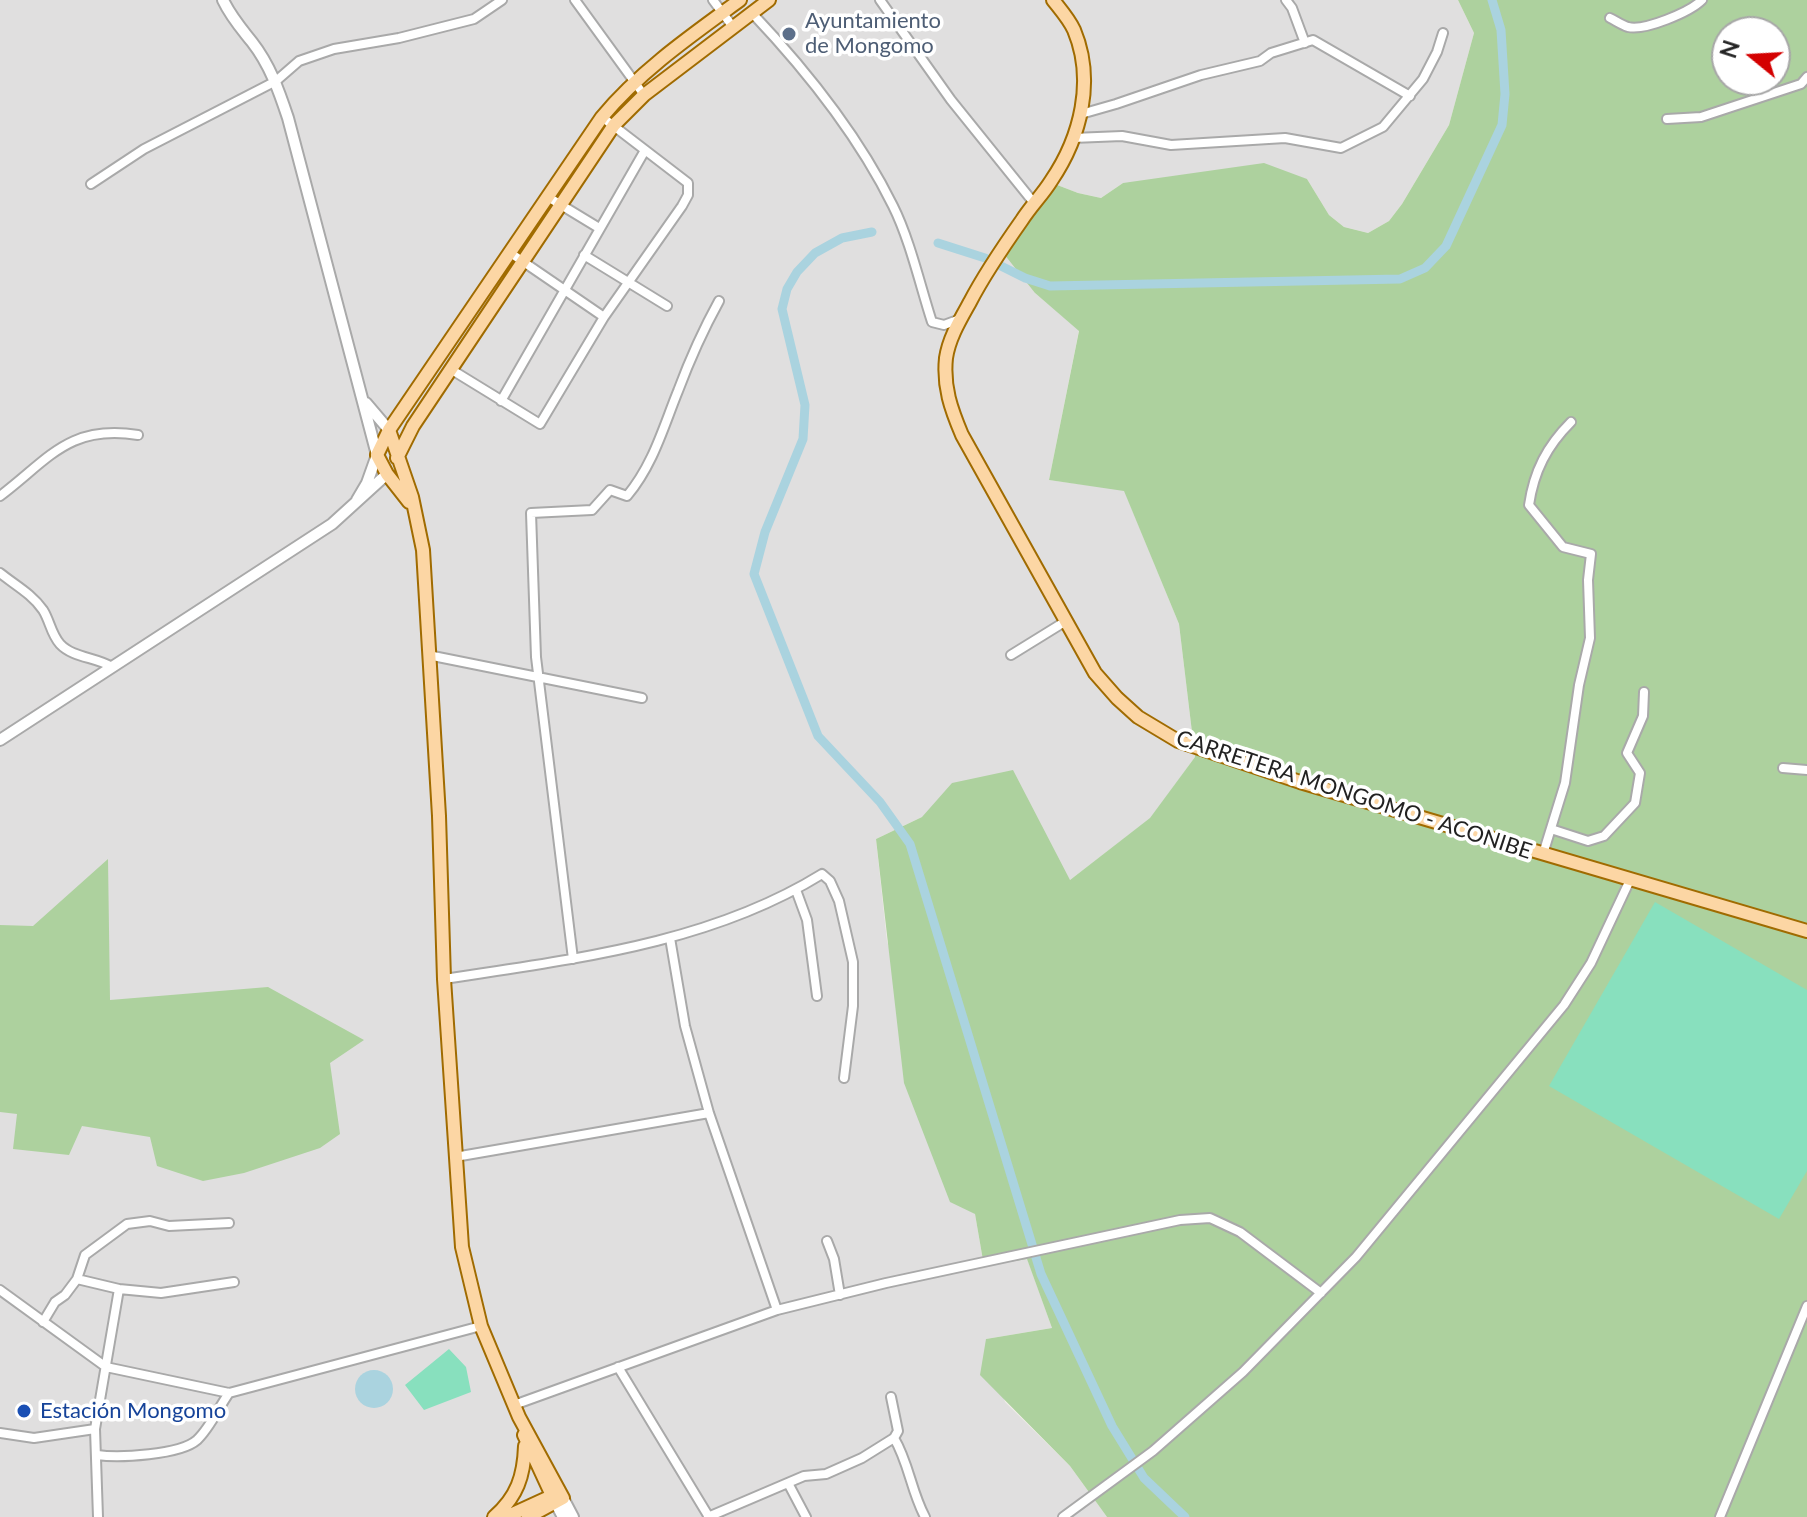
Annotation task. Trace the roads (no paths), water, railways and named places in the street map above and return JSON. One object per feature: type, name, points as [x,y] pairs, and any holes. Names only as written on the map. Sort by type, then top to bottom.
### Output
[{"type":"main road","points":[[416,515],[377,455],[389,430],[602,117],[635,82],[740,0]]},
{"type":"main road","points":[[387,474],[413,426],[614,125],[644,95],[769,0]]},
{"type":"main road","name":"CARRETERA MONGOMO - ACONIBE","points":[[1053,0],[1073,28],[1082,57],[1085,83],[1081,114],[1051,182],[1002,248],[961,319],[946,356],[945,380],[952,413],[962,435],[1095,673],[1138,717],[1178,741],[1300,782],[1807,931]]},
{"type":"main road","points":[[389,430],[416,515],[423,550],[439,816],[444,979],[462,1247],[481,1326],[516,1411],[557,1497]]},
{"type":"main road","points":[[516,1411],[525,1439],[557,1497]]},
{"type":"main road","points":[[494,1517],[507,1505],[521,1481],[525,1439]]},
{"type":"main road","points":[[506,1517],[557,1497]]},
{"type":"main road","points":[[528,1517],[557,1497]]},
{"type":"street","points":[[223,0],[232,19],[253,43],[276,81],[288,118],[377,455],[357,500]]},
{"type":"street","points":[[91,184],[144,149],[276,81],[299,61],[334,49],[399,38],[474,19],[502,0]]},
{"type":"street","points":[[575,0],[644,95]]},
{"type":"street","points":[[713,0],[733,27]]},
{"type":"street","points":[[880,0],[951,100],[1034,203]]},
{"type":"street","points":[[1286,0],[1305,43]]},
{"type":"street","points":[[1610,18],[1631,28],[1664,20],[1695,7],[1702,0]]},
{"type":"street","points":[[752,13],[788,52],[869,161],[895,209],[932,322],[944,325],[961,319]]},
{"type":"street","points":[[1073,138],[1122,136],[1171,145],[1285,138],[1341,148],[1383,127],[1423,79],[1443,33]]},
{"type":"street","points":[[1081,114],[1201,75],[1260,61],[1271,53],[1318,42],[1410,96]]},
{"type":"street","points":[[1667,119],[1701,117],[1801,84],[1807,77]]},
{"type":"street","points":[[452,370],[540,424],[604,317],[688,195],[688,183],[602,117]]},
{"type":"street","points":[[501,401],[644,152]]},
{"type":"street","points":[[548,197],[599,228]]},
{"type":"street","points":[[509,252],[604,317]]},
{"type":"street","points":[[584,255],[667,306]]},
{"type":"street","points":[[573,959],[538,676],[531,513],[592,510],[610,490],[627,496],[662,437],[700,335],[719,301]]},
{"type":"street","points":[[362,398],[389,430]]},
{"type":"street","points":[[1543,854],[1565,783],[1579,685],[1590,638],[1588,580],[1591,554],[1563,547],[1529,505],[1539,464],[1571,422]]},
{"type":"street","points":[[0,496],[49,455],[71,441],[114,431],[138,435]]},
{"type":"street","points":[[0,740],[332,524],[387,474]]},
{"type":"street","points":[[0,573],[30,595],[45,612],[53,635],[67,650],[98,659],[112,667]]},
{"type":"street","points":[[1011,655],[1066,621]]},
{"type":"street","points":[[428,655],[642,698]]},
{"type":"street","points":[[1551,829],[1588,841],[1597,840],[1613,829],[1635,803],[1640,773],[1627,753],[1643,716],[1644,692]]},
{"type":"street","points":[[1783,768],[1807,770]]},
{"type":"street","points":[[444,979],[573,959],[670,938],[750,910],[796,890],[822,874],[830,881],[839,901],[853,962],[853,1006],[844,1078]]},
{"type":"street","points":[[1063,1517],[1153,1451],[1243,1372],[1356,1257],[1564,1005],[1591,963],[1630,880]]},
{"type":"street","points":[[796,890],[807,920],[817,996]]},
{"type":"street","points":[[670,938],[685,1026],[709,1113],[777,1310]]},
{"type":"street","points":[[455,1157],[709,1113]]},
{"type":"street","points":[[516,1411],[618,1367],[777,1310],[1180,1220],[1210,1218],[1240,1232],[1321,1293]]},
{"type":"street","points":[[43,1322],[55,1302],[77,1279],[85,1255],[127,1224],[150,1221],[169,1226],[229,1223]]},
{"type":"street","points":[[827,1241],[834,1259],[840,1295]]},
{"type":"street","points":[[77,1279],[119,1289],[161,1293],[234,1282]]},
{"type":"street","points":[[98,1517],[95,1429],[119,1289]]},
{"type":"street","points":[[0,1290],[106,1367],[229,1393],[481,1326]]},
{"type":"street","points":[[1720,1517],[1807,1306]]},
{"type":"street","points":[[618,1367],[709,1517],[804,1476],[826,1474],[862,1458],[894,1438],[898,1431],[891,1397]]},
{"type":"street","points":[[97,1455],[142,1454],[185,1447],[198,1439],[229,1393]]},
{"type":"street","points":[[0,1433],[34,1438],[95,1429]]},
{"type":"street","points":[[894,1438],[904,1454],[914,1494],[925,1517]]},
{"type":"street","points":[[788,1483],[806,1517]]},
{"type":"street","points":[[557,1497],[563,1517]]},
{"type":"street","points":[[557,1497],[573,1517]]},
{"type":"water","points":[[374,1370],[387,1376],[393,1389],[387,1402],[374,1408],[361,1402],[355,1389],[361,1376]]},
{"type":"waterway","points":[[938,243],[985,258],[1025,278],[1050,286],[1400,279],[1425,268],[1446,246],[1502,125],[1505,94],[1501,30],[1492,0]]},
{"type":"waterway","points":[[872,232],[842,238],[815,253],[797,272],[787,289],[782,309],[805,405],[803,439],[765,532],[754,574],[818,736],[880,802],[910,844],[1041,1274],[1112,1426],[1144,1478],[1185,1517]]},
{"type":"place","name":"Ayuntamiento de Mongomo","points":[[789,34]]},
{"type":"place","name":"Estación Mongomo","points":[[24,1411]]}]
